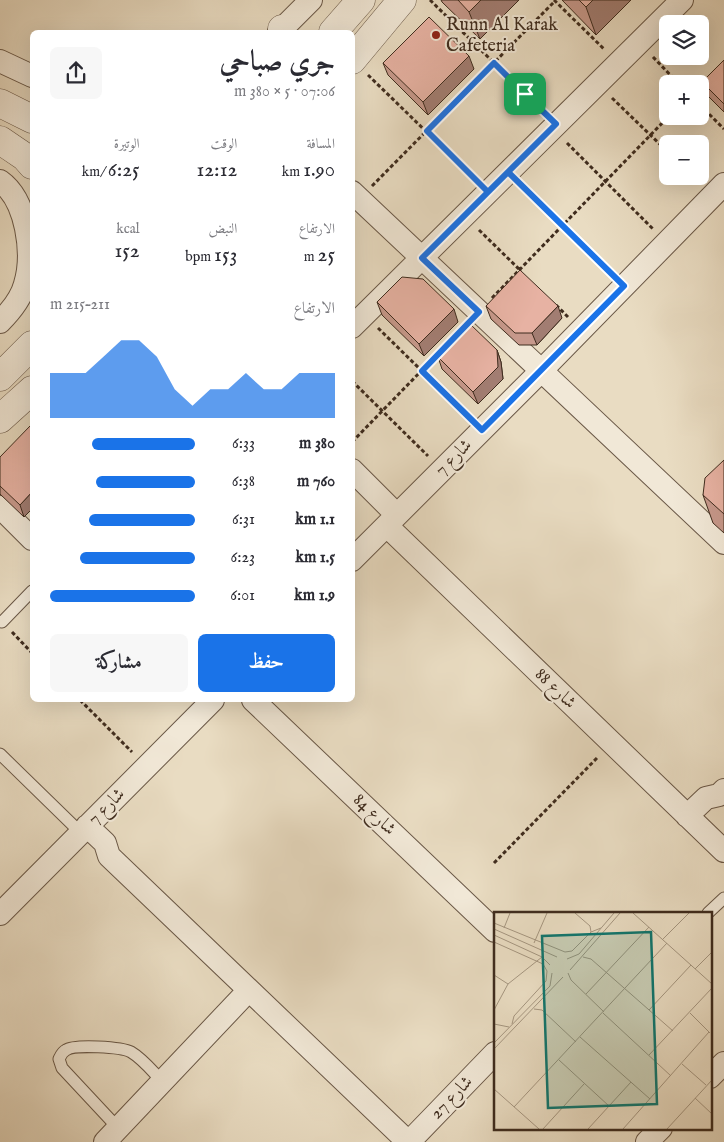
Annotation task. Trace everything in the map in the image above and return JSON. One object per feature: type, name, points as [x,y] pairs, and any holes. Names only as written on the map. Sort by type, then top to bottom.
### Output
[{"type":"street","points":[[282,30],[311,0]]},
{"type":"street","points":[[335,30],[361,0]]},
{"type":"street","points":[[359,67],[402,0]]},
{"type":"street","points":[[359,321],[682,0]]},
{"type":"street","points":[[0,61],[30,75]]},
{"type":"street","points":[[0,103],[30,118]]},
{"type":"street","points":[[0,140],[25,157],[30,163]]},
{"type":"street","points":[[0,181],[12,193],[19,205],[26,234],[29,267],[18,301],[0,322]]},
{"type":"street","name":"شارع 7","points":[[355,557],[542,371],[724,184]]},
{"type":"street","points":[[356,196],[542,371],[703,510],[724,543]]},
{"type":"street","points":[[0,377],[19,350]]},
{"type":"street","points":[[0,419],[30,392]]},
{"type":"street","name":"شارع 88","points":[[355,474],[392,520],[612,743],[724,851]]},
{"type":"street","points":[[0,507],[29,529]]},
{"type":"street","name":"شارع 84","points":[[255,702],[494,930]]},
{"type":"street","name":"شارع 7","points":[[0,914],[147,766],[204,703]]},
{"type":"street","points":[[693,822],[706,798],[722,792]]},
{"type":"street","points":[[82,832],[105,843],[108,856],[408,1142]]},
{"type":"street","points":[[112,1135],[249,990]]},
{"type":"street","name":"شارع 27","points":[[408,1142],[494,1054]]},
{"type":"street","points":[[712,1075],[724,1063]]},
{"type":"street","points":[[647,1142],[658,1130]]},
{"type":"lane","points":[[2,622],[30,593]]},
{"type":"lane","points":[[0,754],[82,832]]},
{"type":"lane","points":[[709,912],[724,898]]},
{"type":"lane","points":[[112,1135],[62,1068],[59,1059],[63,1051],[71,1047],[113,1047],[125,1049],[136,1055],[162,1082]]},
{"type":"path","points":[[430,0],[494,63],[606,182],[667,243]]},
{"type":"path","points":[[356,196],[427,131],[554,1],[618,64]]},
{"type":"path","points":[[639,43],[670,75]]},
{"type":"path","points":[[359,67],[488,192]]},
{"type":"path","points":[[598,83],[659,143]]},
{"type":"path","points":[[709,114],[724,129]]},
{"type":"path","points":[[355,439],[661,125]]},
{"type":"path","points":[[508,172],[624,286]]},
{"type":"path","points":[[464,216],[526,276]]},
{"type":"path","points":[[554,303],[581,330]]},
{"type":"path","points":[[359,321],[422,371],[482,430]]},
{"type":"path","points":[[355,384],[442,470]]},
{"type":"path","points":[[2,622],[30,651]]},
{"type":"path","points":[[82,702],[147,766]]},
{"type":"path","points":[[494,863],[612,743]]},
{"type":"building","points":[[458,0],[481,0],[469,12]]},
{"type":"building","points":[[579,0],[593,0],[586,7]]},
{"type":"building","points":[[429,17],[469,56],[423,102],[383,63]]},
{"type":"building","points":[[724,60],[724,104],[709,89],[709,75]]},
{"type":"building","points":[[520,270],[558,306],[532,333],[515,333],[486,306]]},
{"type":"building","points":[[402,277],[423,279],[454,309],[419,344],[377,302]]},
{"type":"building","points":[[470,324],[497,350],[498,367],[473,392],[438,357]]},
{"type":"building","points":[[30,426],[30,494],[20,505],[0,486],[0,457]]},
{"type":"building","points":[[724,460],[724,514],[703,495],[705,478]]},
{"type":"place","name":"Runn Al Karak Cafeteria","points":[[436,35]]},
{"type":"route","points":[[525,94],[494,63],[427,131],[488,192],[508,172],[624,286],[482,430],[422,371],[479,312],[422,258],[488,192],[556,124],[525,94]]}]
